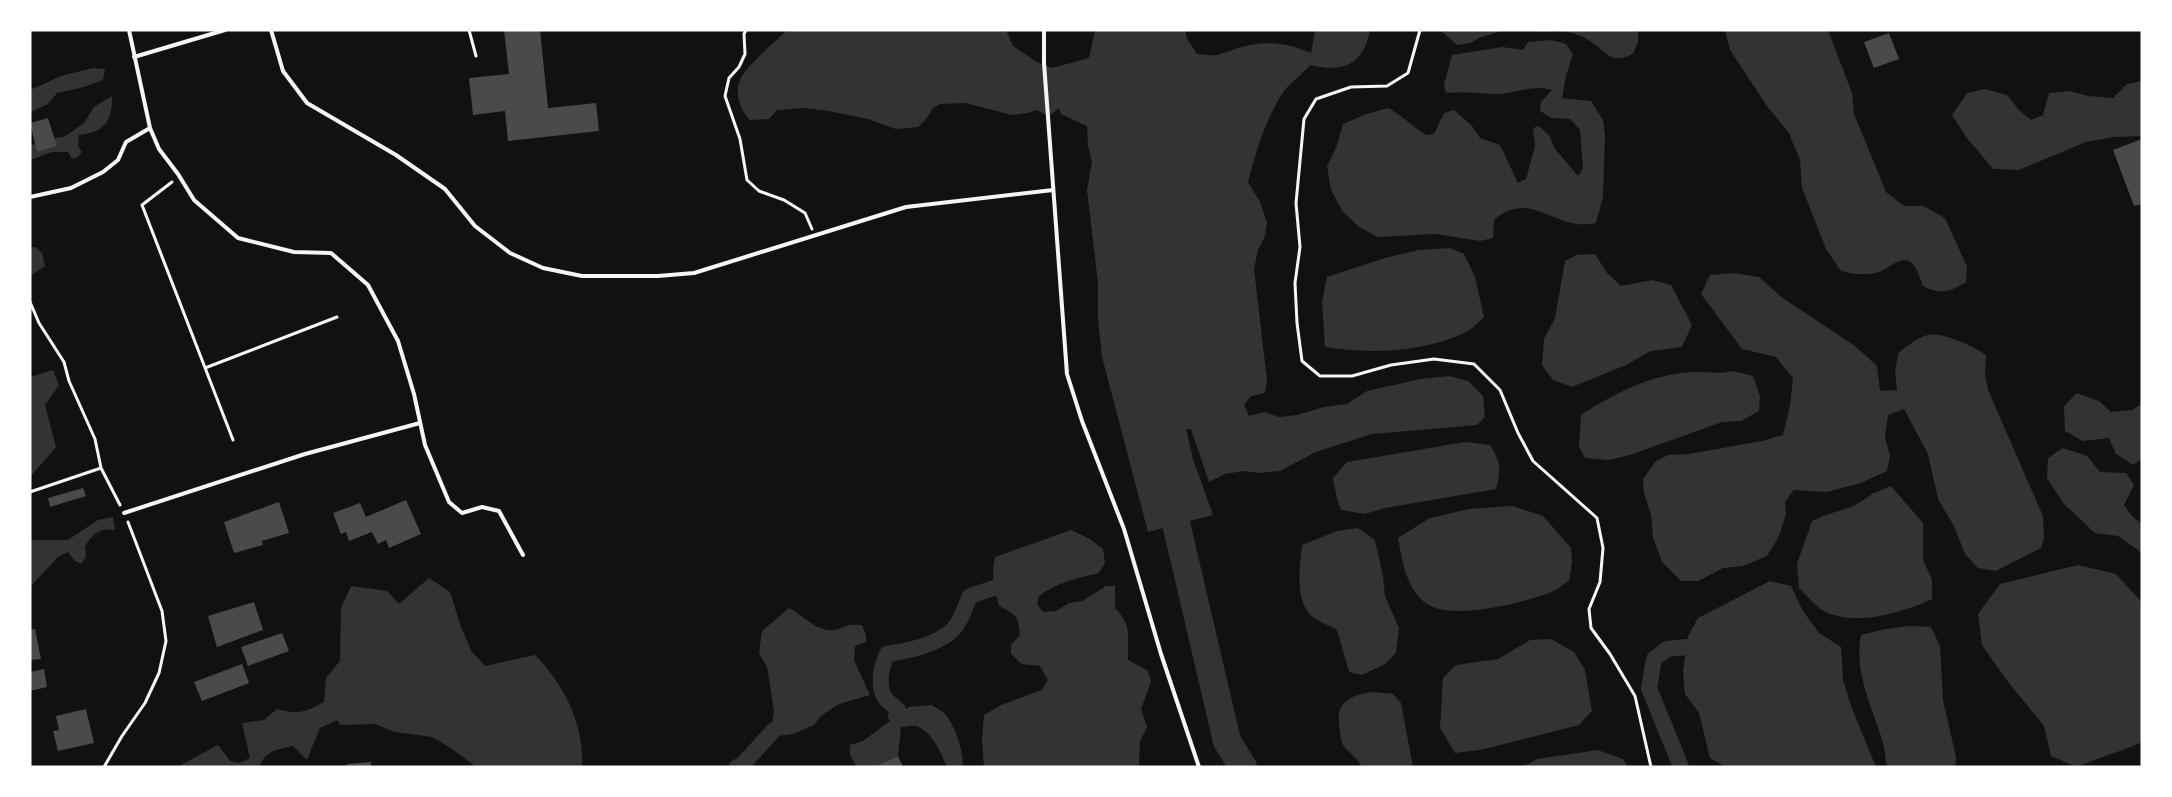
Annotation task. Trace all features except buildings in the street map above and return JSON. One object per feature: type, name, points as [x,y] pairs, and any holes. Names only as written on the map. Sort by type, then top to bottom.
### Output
[{"type":"lane","points":[[129,30],[150,128],[159,149],[180,176],[194,200],[238,238],[294,252],[331,253],[368,285],[398,341],[414,394],[425,445],[450,502],[462,513],[482,507],[499,511],[523,555]]},
{"type":"lane","points":[[134,57],[225,30]]},
{"type":"lane","points":[[271,30],[283,71],[307,103],[396,155],[445,189],[475,226],[510,253],[543,268],[582,276],[658,276],[694,273],[906,207],[1053,190]]},
{"type":"lane","points":[[1044,30],[1044,63],[1067,374],[1082,421],[1124,530],[1161,654],[1199,767]]},
{"type":"lane","points":[[30,197],[71,188],[103,172],[118,160],[126,142],[150,128]]},
{"type":"lane","points":[[124,513],[305,454],[420,423]]},
{"type":"path","points":[[468,30],[476,56]]},
{"type":"path","points":[[746,30],[744,34],[745,54],[739,67],[729,78],[725,96],[740,139],[747,180],[759,191],[784,200],[805,213],[815,236]]},
{"type":"path","points":[[1420,30],[1408,73],[1387,86],[1351,87],[1316,99],[1304,119],[1296,203],[1299,247],[1295,283],[1302,361],[1320,376],[1352,376],[1391,365],[1434,359],[1474,364],[1500,390],[1518,433],[1533,461],[1597,518],[1603,548],[1599,582],[1589,609],[1591,628],[1610,654],[1635,696],[1651,767]]},
{"type":"path","points":[[180,176],[142,205],[233,440]]},
{"type":"path","points":[[30,302],[39,322],[64,362],[69,381],[95,440],[101,468],[114,489],[162,611],[166,641],[159,674],[145,703],[104,767]]},
{"type":"path","points":[[205,368],[337,317]]},
{"type":"path","points":[[30,492],[101,468]]},
{"type":"shaded area","points":[[787,30],[1006,30],[1013,46],[1037,62],[1052,68],[1089,58],[1095,30],[1186,30],[1186,37],[1197,54],[1218,55],[1247,45],[1266,43],[1293,46],[1311,53],[1315,30],[1370,30],[1363,51],[1350,64],[1332,68],[1310,65],[1284,91],[1272,112],[1258,147],[1248,182],[1260,202],[1267,222],[1265,236],[1258,250],[1254,269],[1267,380],[1265,393],[1251,396],[1244,405],[1249,416],[1264,412],[1279,417],[1297,415],[1324,407],[1347,404],[1367,391],[1421,379],[1449,376],[1468,381],[1483,396],[1485,417],[1477,425],[1372,434],[1316,452],[1280,471],[1260,473],[1243,471],[1225,474],[1209,482],[1191,429],[1186,429],[1193,459],[1213,515],[1148,532],[1102,357],[1098,319],[1098,283],[1087,190],[1092,162],[1087,126],[1061,114],[1059,108],[1049,116],[1036,110],[1012,115],[966,103],[940,104],[933,108],[918,127],[896,129],[868,119],[803,108],[777,110],[769,119],[750,120],[739,101],[740,80],[755,61]]},
{"type":"shaded area","points":[[1440,30],[1504,30],[1470,43],[1457,45]]},
{"type":"shaded area","points":[[1530,30],[1638,30],[1638,42],[1633,54],[1615,58],[1588,39],[1577,35],[1562,31]]},
{"type":"shaded area","points":[[1725,30],[1828,30],[1852,93],[1854,114],[1886,192],[1904,206],[1923,206],[1945,218],[1967,267],[1966,282],[1945,291],[1929,289],[1923,286],[1913,264],[1905,260],[1874,273],[1860,274],[1841,271],[1826,249],[1802,188],[1800,160],[1789,133],[1767,106],[1730,50]]},
{"type":"shaded area","points":[[1551,40],[1566,44],[1573,54],[1562,98],[1591,101],[1603,120],[1605,135],[1603,197],[1596,223],[1568,222],[1532,209],[1520,208],[1507,211],[1494,220],[1493,238],[1480,241],[1436,234],[1377,237],[1358,226],[1343,212],[1331,190],[1327,166],[1336,148],[1343,124],[1388,108],[1426,135],[1434,134],[1444,113],[1454,110],[1472,126],[1480,138],[1500,145],[1518,183],[1526,179],[1535,146],[1533,128],[1539,126],[1549,135],[1555,149],[1578,176],[1583,169],[1580,130],[1570,119],[1552,118],[1540,111],[1541,102],[1552,90],[1532,88],[1499,94],[1446,93],[1444,85],[1452,55],[1502,47],[1523,50],[1528,42]]},
{"type":"shaded area","points":[[93,68],[105,69],[103,80],[57,93],[48,104],[30,112],[30,90],[61,76]]},
{"type":"shaded area","points":[[2142,81],[2142,136],[2114,137],[2086,142],[2019,170],[1993,169],[1967,138],[1952,115],[1967,93],[1985,89],[2007,95],[2031,120],[2043,115],[2049,93],[2070,91],[2088,96],[2113,98],[2127,84]]},
{"type":"shaded area","points":[[112,96],[111,112],[105,124],[95,132],[79,135],[78,146],[82,152],[78,157],[72,159],[68,152],[52,152],[30,160],[30,145],[35,144],[37,152],[57,146],[54,138],[64,137],[84,123],[94,107]]},
{"type":"shaded area","points":[[30,247],[35,247],[42,253],[45,266],[30,276]]},
{"type":"shaded area","points":[[1450,248],[1464,254],[1475,277],[1484,317],[1471,329],[1449,339],[1415,348],[1360,351],[1325,347],[1322,302],[1327,277],[1385,258],[1419,250]]},
{"type":"shaded area","points":[[1595,254],[1607,273],[1621,286],[1652,280],[1671,285],[1692,325],[1682,347],[1651,351],[1626,365],[1572,387],[1553,380],[1542,365],[1544,339],[1555,318],[1565,261],[1577,255]]},
{"type":"shaded area","points":[[1732,273],[1759,277],[1781,297],[1855,346],[1877,366],[1880,391],[1897,390],[1895,370],[1899,352],[1924,336],[1935,335],[1950,338],[1967,344],[1986,355],[1985,373],[1988,390],[2043,516],[2044,538],[2041,548],[1996,571],[1978,568],[1965,554],[1954,526],[1938,499],[1928,454],[1904,409],[1888,415],[1885,438],[1890,456],[1887,471],[1861,483],[1827,492],[1794,490],[1785,502],[1786,514],[1779,536],[1767,556],[1743,566],[1723,568],[1698,581],[1681,581],[1662,562],[1653,537],[1643,479],[1655,462],[1668,455],[1689,454],[1783,435],[1790,406],[1793,378],[1776,357],[1742,349],[1701,294],[1710,275]]},
{"type":"shaded area","points":[[53,370],[59,385],[45,405],[56,447],[30,477],[30,377]]},
{"type":"shaded area","points":[[1733,371],[1753,376],[1760,396],[1759,411],[1741,421],[1722,422],[1630,455],[1608,460],[1585,458],[1579,447],[1581,415],[1633,386],[1676,374]]},
{"type":"shaded area","points":[[2077,393],[2099,401],[2111,412],[2132,410],[2142,404],[2142,459],[2133,465],[2116,454],[2109,438],[2083,441],[2065,431],[2064,406]]},
{"type":"shaded area","points":[[1465,442],[1490,445],[1499,466],[1496,489],[1385,508],[1365,514],[1341,510],[1333,478],[1347,462]]},
{"type":"shaded area","points":[[2063,448],[2087,456],[2100,472],[2126,473],[2134,485],[2124,505],[2142,524],[2142,553],[2118,536],[2095,533],[2064,504],[2047,478],[2048,458]]},
{"type":"shaded area","points":[[1891,486],[1923,523],[1923,560],[1932,580],[1932,599],[1876,617],[1845,617],[1819,608],[1799,588],[1797,564],[1812,521],[1854,506],[1872,494]]},
{"type":"shaded area","points":[[1512,506],[1543,516],[1571,548],[1572,562],[1569,581],[1554,591],[1537,597],[1503,606],[1466,611],[1434,607],[1417,595],[1403,564],[1398,538],[1430,518],[1469,509]]},
{"type":"shaded area","points":[[113,517],[115,530],[105,530],[94,535],[85,547],[86,557],[81,564],[74,560],[68,552],[58,557],[30,587],[30,542],[32,540],[68,540],[98,520]]},
{"type":"shaded area","points":[[1358,528],[1375,540],[1385,596],[1399,628],[1396,653],[1385,664],[1362,675],[1349,672],[1337,630],[1317,620],[1308,612],[1301,597],[1299,579],[1302,545],[1337,531]]},
{"type":"shaded area","points":[[1071,530],[1090,539],[1103,549],[1105,563],[1099,573],[1068,581],[1046,591],[1039,596],[1037,604],[1043,612],[1056,611],[1069,603],[1082,601],[1106,586],[1115,586],[1115,608],[1127,626],[1128,660],[1148,671],[1151,682],[1141,709],[1147,727],[1140,741],[1139,767],[984,767],[982,739],[984,715],[1001,705],[1042,690],[1048,680],[1040,666],[1022,664],[1011,654],[1011,645],[1020,635],[1016,617],[999,606],[993,570],[995,557]]},
{"type":"shaded area","points":[[2078,565],[2116,574],[2142,604],[2142,742],[2077,767],[2051,756],[2044,726],[1982,645],[1978,614],[2000,584]]},
{"type":"shaded area","points":[[429,578],[450,592],[472,652],[485,666],[535,655],[546,667],[564,693],[576,721],[582,751],[582,767],[476,767],[432,737],[395,732],[375,724],[340,725],[337,720],[320,728],[307,760],[293,746],[268,754],[259,767],[177,767],[218,745],[230,761],[239,763],[250,758],[242,723],[264,720],[277,709],[302,712],[324,702],[326,678],[340,661],[341,608],[351,586],[387,591],[399,604]]},
{"type":"shaded area","points":[[1770,581],[1791,586],[1803,611],[1819,633],[1841,647],[1843,680],[1876,767],[1726,767],[1710,758],[1699,713],[1685,694],[1683,671],[1688,636],[1698,618]]},
{"type":"shaded area","points":[[789,608],[823,629],[835,630],[850,625],[862,625],[866,642],[855,646],[854,660],[870,695],[839,704],[821,716],[814,725],[793,734],[777,736],[772,723],[774,711],[767,667],[759,653],[762,631]]},
{"type":"shaded area","points":[[1910,626],[1931,627],[1940,646],[1943,700],[1956,757],[1955,767],[1887,767],[1883,742],[1862,675],[1859,649],[1861,635]]},
{"type":"shaded area","points":[[1551,639],[1574,652],[1585,670],[1592,711],[1579,725],[1480,750],[1455,753],[1440,728],[1443,678],[1456,665],[1498,659],[1530,640]]},
{"type":"shaded area","points":[[1374,692],[1393,694],[1401,703],[1413,767],[1362,767],[1343,745],[1339,721],[1342,707],[1345,702],[1357,695]]},
{"type":"shaded area","points":[[932,705],[944,713],[955,731],[962,753],[963,767],[947,767],[931,737],[916,726],[901,727],[898,756],[873,767],[856,766],[850,755],[850,745],[863,741],[909,707]]},
{"type":"shaded area","points":[[1598,750],[1623,759],[1628,767],[1522,767],[1537,759]]},
{"type":"waterway","points":[[1168,489],[1227,741],[1243,767]]},
{"type":"waterway","points":[[896,716],[898,710],[885,698],[881,686],[882,669],[887,654],[914,649],[942,638],[956,626],[970,596],[994,588]]},
{"type":"waterway","points":[[1681,767],[1649,688],[1654,659],[1667,649],[1686,647]]},
{"type":"waterway","points":[[737,767],[742,765],[774,730]]}]
